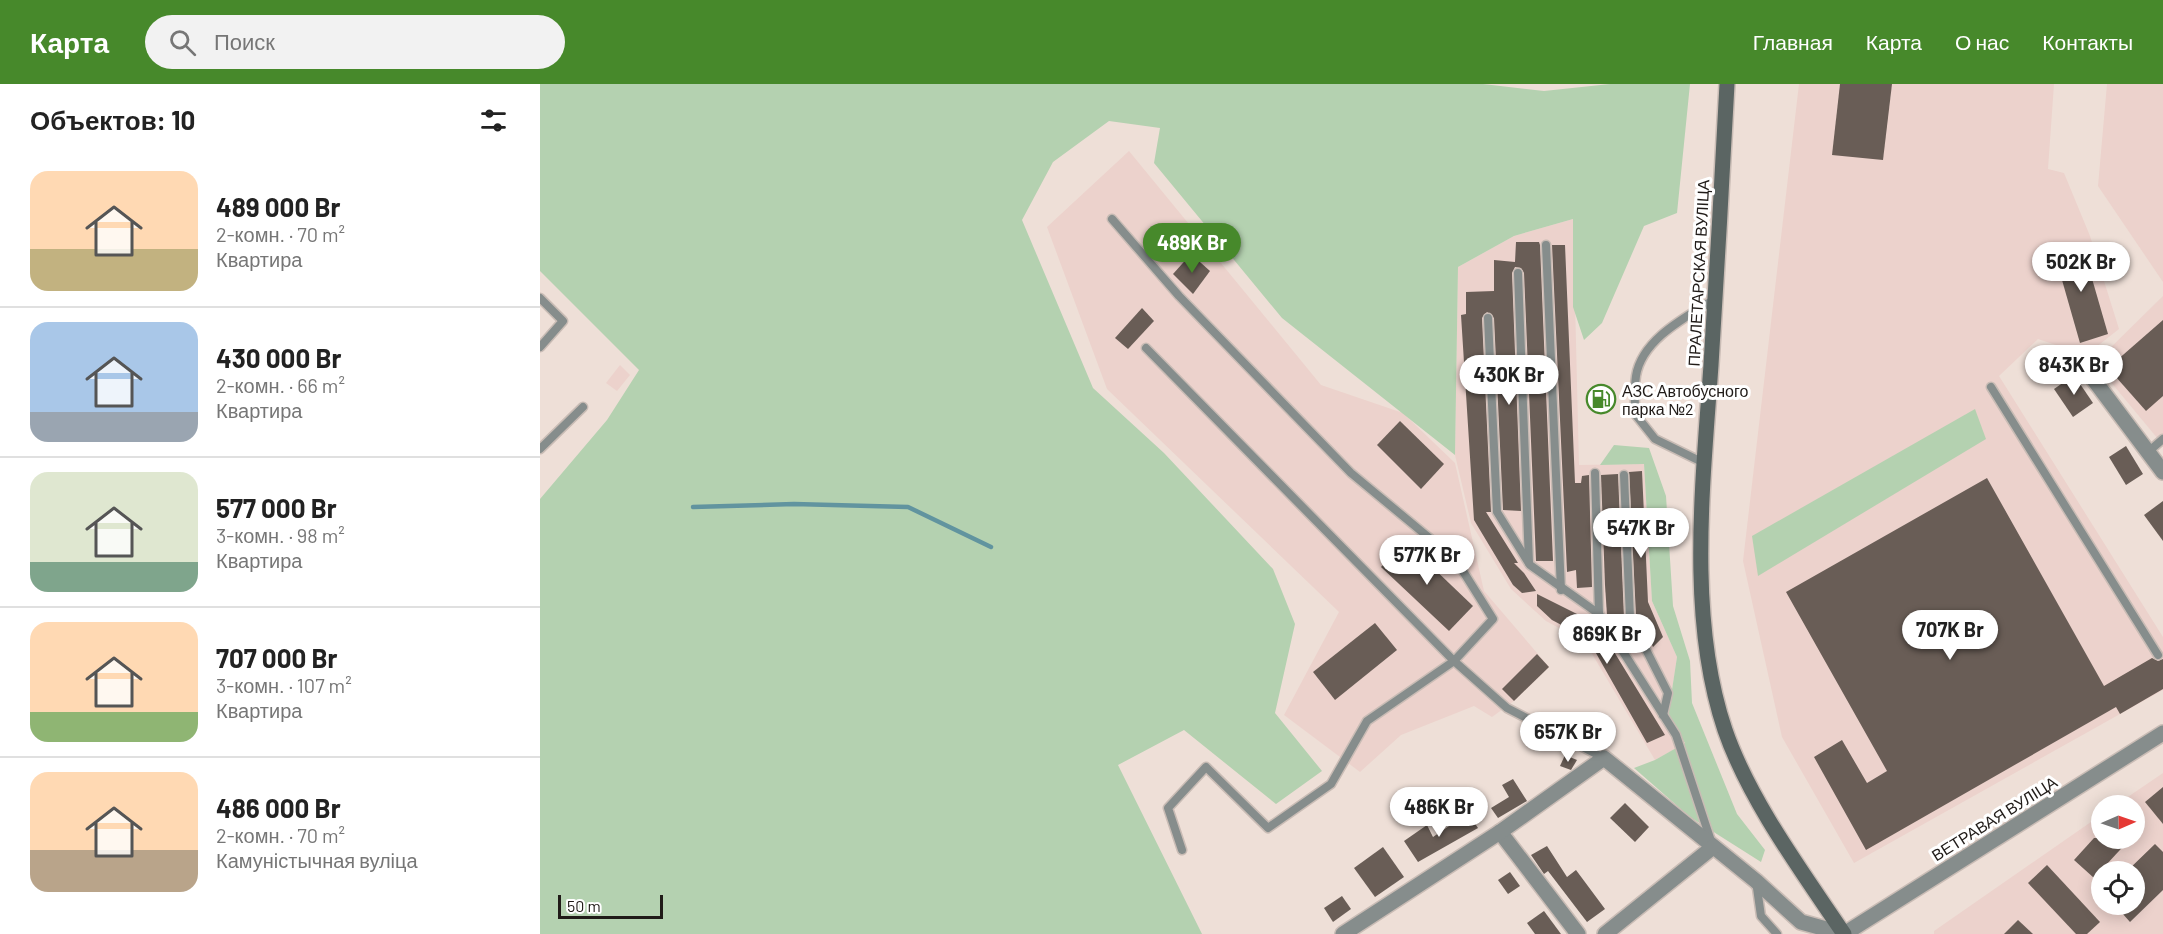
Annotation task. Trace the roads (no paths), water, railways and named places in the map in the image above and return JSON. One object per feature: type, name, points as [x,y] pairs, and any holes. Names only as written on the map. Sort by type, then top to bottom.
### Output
[{"type":"main road","name":"ПРАЛЕТАРСКАЯ ВУЛІЦА","points":[[1727,84],[1704,463],[1702,551],[1705,622],[1712,686],[1726,732],[1750,785],[1794,860],[1844,934]]},
{"type":"street","points":[[2079,360],[2163,472]]},
{"type":"street","name":"ВЕТРАВАЯ ВУЛІЦА","points":[[1844,934],[2163,733]]},
{"type":"street","points":[[1343,934],[1500,832],[1604,758],[1756,881],[1801,922],[1844,934]]},
{"type":"street","points":[[1500,832],[1578,934]]},
{"type":"street","points":[[1605,934],[1713,847]]},
{"type":"lane","points":[[1112,219],[1179,296],[1351,473],[1456,560],[1493,619],[1454,661],[1367,721],[1332,784],[1268,828],[1206,766],[1168,808],[1182,850]]},
{"type":"lane","points":[[1546,245],[1561,590]]},
{"type":"lane","points":[[1518,273],[1530,566]]},
{"type":"lane","points":[[540,298],[563,321],[540,346]]},
{"type":"lane","points":[[1704,463],[1655,439],[1635,414],[1636,374],[1652,344],[1662,332],[1715,299]]},
{"type":"lane","points":[[1488,318],[1497,512],[1530,566],[1561,590],[1599,614],[1676,735],[1713,847]]},
{"type":"lane","points":[[1146,348],[1454,661],[1507,708],[1604,758]]},
{"type":"lane","points":[[1991,387],[2158,655]]},
{"type":"lane","points":[[542,445],[583,407]]},
{"type":"lane","points":[[2148,452],[2163,439]]},
{"type":"lane","points":[[1595,473],[1599,614]]},
{"type":"lane","points":[[1624,475],[1630,618],[1668,693],[1663,715]]},
{"type":"lane","points":[[1756,881],[1761,916],[1777,934]]},
{"type":"waterway","points":[[693,507],[794,504],[908,507],[991,547]]},
{"type":"place","name":"АЗС Автобусного парка №2","points":[[1601,399]]}]
